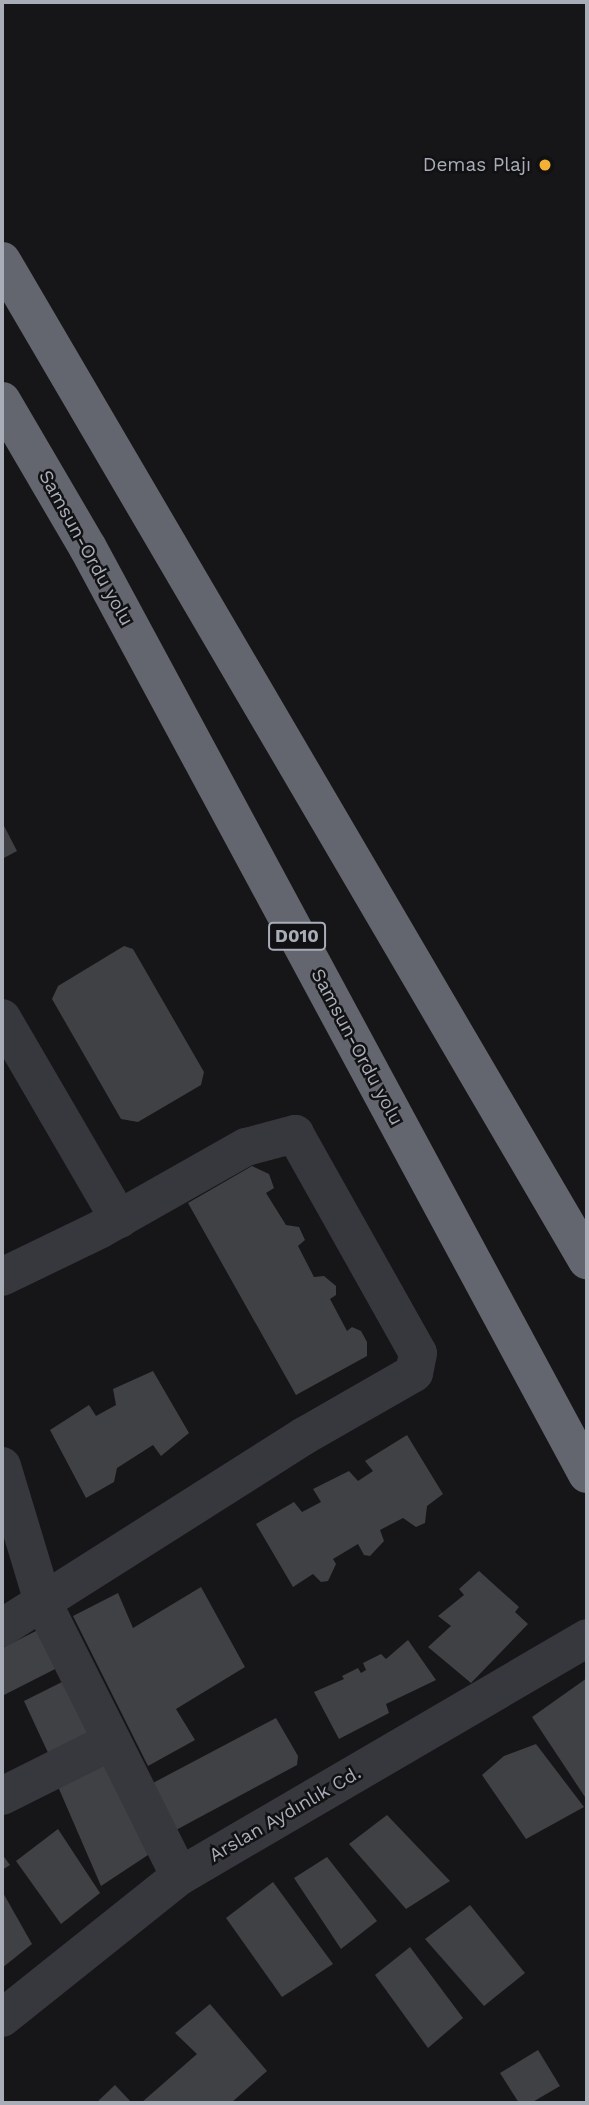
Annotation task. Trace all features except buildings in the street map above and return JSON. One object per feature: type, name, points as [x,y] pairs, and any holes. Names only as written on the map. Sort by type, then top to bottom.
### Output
[{"type":"highway","points":[[2,261],[587,1261]]},
{"type":"highway","name":"Samsun-Ordu yolu","points":[[2,401],[88,548],[587,1474]]},
{"type":"street","points":[[2,1018],[119,1219]]},
{"type":"street","points":[[2,1277],[119,1219],[246,1147],[295,1134],[375,1279],[403,1319],[418,1362],[414,1373],[304,1436],[44,1605],[2,1628]]},
{"type":"street","points":[[2,1466],[44,1605],[180,1876]]},
{"type":"street","name":"Arslan Aydınlık Cd.","points":[[2,2018],[180,1876],[587,1638]]},
{"type":"street","points":[[2,1796],[112,1741]]},
{"type":"place","name":"Demas Plajı","points":[[545,165]]}]
